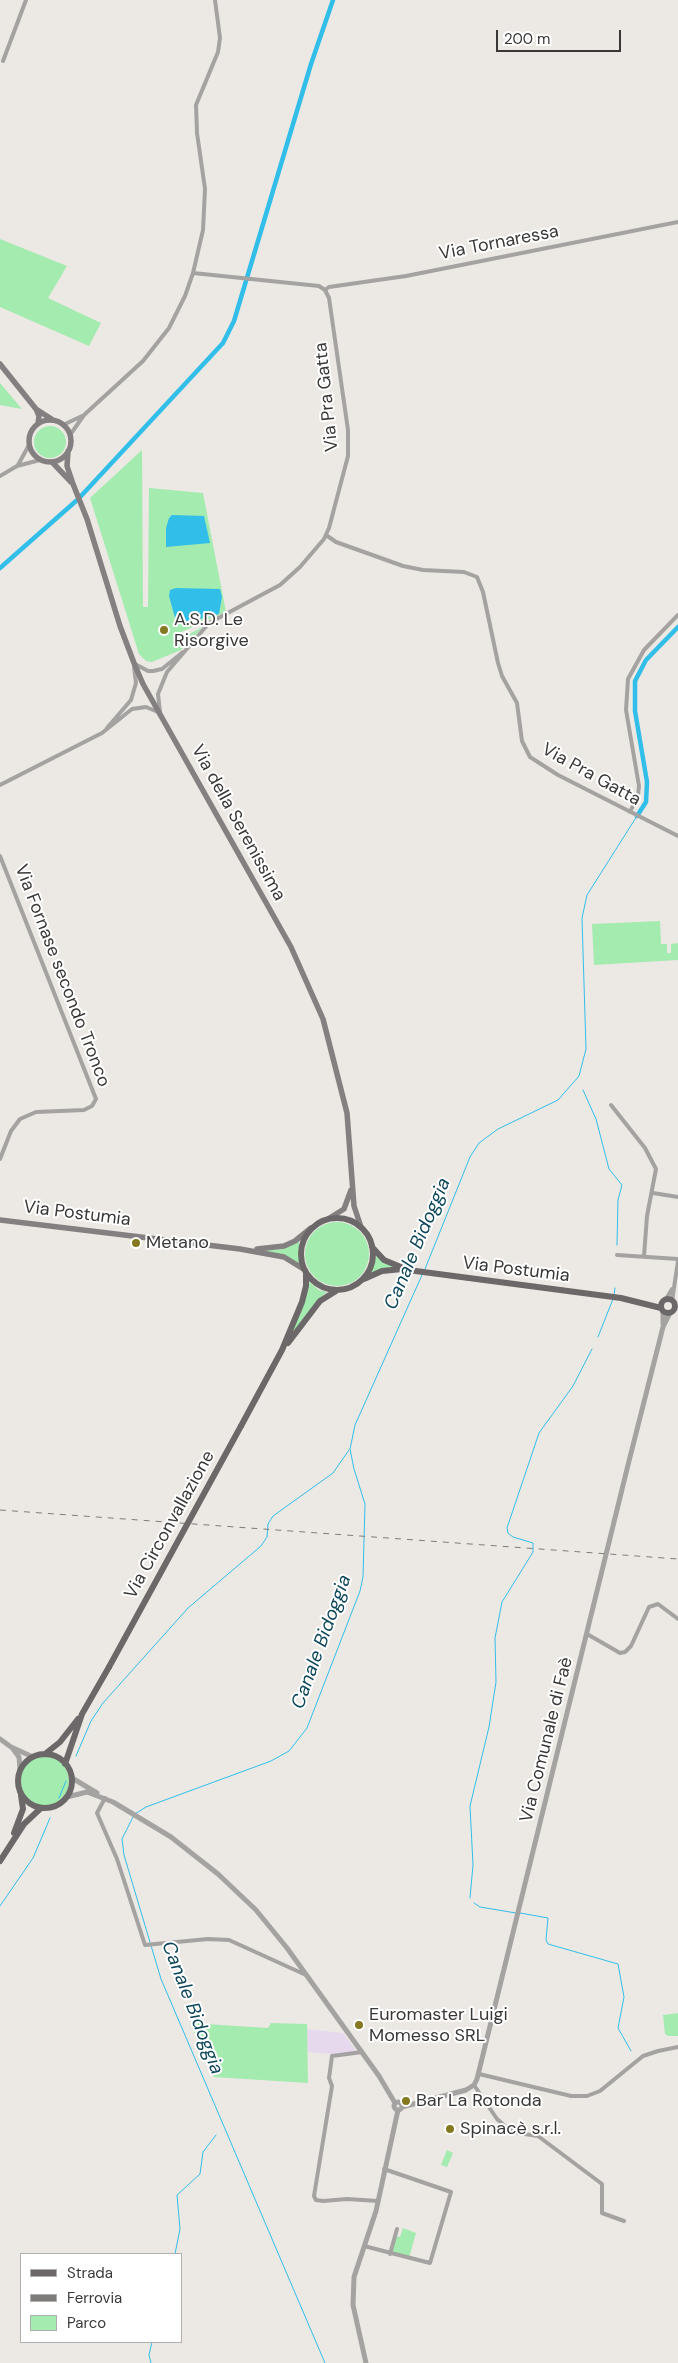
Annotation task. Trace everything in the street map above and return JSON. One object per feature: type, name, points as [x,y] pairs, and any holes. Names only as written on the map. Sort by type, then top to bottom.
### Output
[{"type":"main road","points":[[0,364],[36,409],[39,416],[38,424],[30,434],[29,445],[35,456],[40,460],[52,462],[64,456],[68,451],[70,435],[63,425],[36,409]]},
{"type":"main road","points":[[38,424],[53,420]]},
{"type":"main road","name":"Via della Serenissima","points":[[68,451],[67,466],[87,519],[120,626],[134,663],[160,714],[291,947],[314,997],[330,1041],[347,1113],[354,1210],[361,1227]]},
{"type":"main road","name":"Via della Serenissima","points":[[52,462],[73,484]]},
{"type":"main road","points":[[328,1219],[347,1219],[361,1227],[372,1247],[372,1260],[362,1280],[348,1288],[338,1290],[322,1286],[305,1271],[301,1258],[302,1247],[311,1228],[328,1219],[340,1213],[347,1204],[352,1183]]},
{"type":"main road","name":"Via Postumia","points":[[0,1220],[240,1249],[284,1257],[305,1271]]},
{"type":"main road","name":"Via Postumia","points":[[240,1249],[267,1249],[284,1246],[295,1241],[311,1228]]},
{"type":"main road","name":"Via Postumia","points":[[372,1247],[384,1260],[408,1270]]},
{"type":"main road","name":"Via Postumia","points":[[362,1280],[382,1271],[408,1270],[668,1304],[673,1312]]},
{"type":"main road","name":"Via Circonvallazione","points":[[45,1754],[60,1742],[82,1714],[242,1426],[282,1350],[302,1302],[306,1286],[305,1271]]},
{"type":"main road","name":"Via Circonvallazione","points":[[282,1350],[320,1301],[338,1290]]},
{"type":"main road","points":[[668,1304],[675,1307],[673,1312]]},
{"type":"main road","name":"Via Circonvallazione","points":[[65,1764],[82,1714]]},
{"type":"main road","points":[[9,1846],[23,1809],[17,1781],[20,1769],[33,1757],[45,1754],[56,1757],[65,1764],[72,1778],[71,1788],[67,1797],[57,1806],[40,1808],[31,1804],[21,1794]]},
{"type":"main road","points":[[0,1861],[24,1824],[40,1808]]},
{"type":"street","points":[[3,61],[26,0]]},
{"type":"street","points":[[70,435],[84,416],[143,361],[169,328],[185,296],[193,273],[202,230],[205,189],[197,133],[196,105],[218,52],[220,38],[215,0]]},
{"type":"street","name":"Via Tornaressa","points":[[325,290],[329,287],[406,276],[678,222]]},
{"type":"street","points":[[193,273],[319,286],[325,290]]},
{"type":"street","name":"Via Pra Gatta","points":[[325,290],[329,298],[348,444],[346,466],[326,535],[336,542],[403,566],[423,570],[464,572],[477,577],[483,592],[498,662],[517,703],[524,750],[537,764],[678,836]]},
{"type":"street","points":[[63,425],[84,416]]},
{"type":"street","points":[[17,466],[24,458],[29,445]]},
{"type":"street","points":[[0,476],[17,466],[40,460]]},
{"type":"street","points":[[160,714],[158,694],[167,672],[209,623],[255,600],[288,578],[312,554],[326,535]]},
{"type":"street","points":[[632,812],[640,786],[626,710],[628,680],[644,650],[678,614]]},
{"type":"street","points":[[134,663],[153,672],[162,669],[185,651]]},
{"type":"street","points":[[107,728],[130,700],[136,683],[134,663]]},
{"type":"street","points":[[0,785],[107,728],[137,707],[146,707],[160,714]]},
{"type":"street","name":"Via Fornase secondo Tronco","points":[[0,856],[96,1099],[92,1106],[84,1110],[36,1112],[20,1119],[11,1131],[0,1159]]},
{"type":"street","points":[[611,1105],[655,1164],[657,1172],[647,1216],[644,1256]]},
{"type":"street","points":[[653,1193],[678,1197]]},
{"type":"street","points":[[617,1255],[678,1260],[668,1304]]},
{"type":"street","name":"Via Comunale di Faè","points":[[474,2085],[668,1304]]},
{"type":"street","name":"Via Comunale di Faè","points":[[663,1327],[673,1312]]},
{"type":"street","points":[[587,1634],[620,1653],[625,1652],[631,1646],[649,1607],[658,1604],[678,1620]]},
{"type":"street","points":[[0,1739],[11,1747],[33,1757]]},
{"type":"street","points":[[11,1747],[19,1757],[20,1769]]},
{"type":"street","points":[[72,1778],[139,1817],[177,1842],[218,1874],[267,1923],[308,1975],[362,2052],[395,2103],[394,2108],[466,2090],[474,2085],[497,2119],[507,2128],[518,2133],[538,2136],[602,2184],[602,2212],[624,2221]]},
{"type":"street","points":[[67,1797],[87,1792],[102,1797]]},
{"type":"street","points":[[102,1797],[97,1813],[116,1859],[144,1943],[148,1946],[208,1939],[229,1940],[308,1975]]},
{"type":"street","points":[[478,2074],[571,2096],[587,2096],[600,2091],[643,2056],[678,2047]]},
{"type":"street","points":[[362,2052],[332,2056],[329,2078],[332,2086],[314,2196],[316,2200],[323,2201],[347,2199],[378,2201]]},
{"type":"street","points":[[366,2363],[358,2332],[353,2291],[354,2277],[378,2201],[384,2169],[400,2108]]},
{"type":"street","points":[[364,2246],[430,2263],[451,2192],[384,2169]]},
{"type":"street","points":[[390,2254],[397,2229]]},
{"type":"shaded area","points":[[306,2029],[343,2033],[356,2051],[334,2054],[306,2052]]},
{"type":"green space","points":[[0,239],[67,266],[48,298],[101,323],[89,346],[0,307]]},
{"type":"green space","points":[[0,383],[22,409],[0,405]]},
{"type":"green space","points":[[50,426],[61,431],[66,442],[61,453],[50,458],[39,453],[34,442],[39,431]]},
{"type":"green space","points":[[142,450],[143,607],[148,607],[149,488],[203,493],[226,612],[177,634],[179,639],[203,627],[181,650],[152,662],[146,661],[139,654],[90,498]]},
{"type":"green space","points":[[660,921],[661,944],[667,944],[667,953],[671,953],[671,944],[678,943],[678,960],[594,965],[592,924]]},
{"type":"green space","points":[[331,1222],[343,1222],[360,1231],[367,1242],[369,1254],[367,1266],[360,1277],[343,1286],[331,1286],[319,1281],[310,1272],[305,1260],[305,1248],[310,1236],[319,1227]]},
{"type":"green space","points":[[299,1240],[299,1264],[260,1251],[283,1249]]},
{"type":"green space","points":[[376,1255],[401,1268],[371,1275]]},
{"type":"green space","points":[[308,1281],[319,1290],[327,1292],[320,1298],[290,1338]]},
{"type":"green space","points":[[44,1756],[54,1758],[62,1763],[67,1771],[69,1781],[67,1791],[62,1799],[54,1804],[44,1806],[34,1804],[26,1799],[21,1791],[19,1781],[21,1771],[26,1763],[34,1758]]},
{"type":"green space","points":[[678,2013],[678,2036],[668,2036],[665,2034],[663,2015]]},
{"type":"green space","points":[[190,2023],[268,2028],[271,2023],[307,2024],[308,2083],[214,2077]]},
{"type":"green space","points":[[447,2150],[453,2153],[447,2167],[441,2165]]},
{"type":"green space","points":[[403,2228],[416,2233],[409,2258],[390,2254],[395,2236],[400,2237]]},
{"type":"water","points":[[172,515],[204,516],[210,543],[166,547],[166,528]]},
{"type":"water","points":[[176,588],[220,589],[222,597],[219,614],[177,625],[169,596],[170,590]]},
{"type":"waterway","points":[[81,496],[223,343],[234,321],[311,64],[333,0]]},
{"type":"waterway","points":[[0,568],[76,501]]},
{"type":"waterway","name":"Canale Bidoggia","points":[[637,816],[646,802],[647,782],[635,711],[635,681],[646,660],[678,627]]},
{"type":"waterway","name":"Canale Bidoggia","points":[[425,1269],[470,1157],[479,1143],[498,1129],[558,1100],[579,1076],[586,1049],[582,918],[587,895],[637,816]]},
{"type":"waterway","points":[[583,1090],[596,1119],[609,1169],[622,1185],[618,1200],[617,1245]]},
{"type":"waterway","name":"Canale Bidoggia","points":[[135,1814],[146,1807],[271,1761],[289,1751],[307,1728],[360,1591],[363,1577],[365,1504],[350,1449],[355,1425],[422,1275]]},
{"type":"waterway","points":[[614,1295],[615,1288]]},
{"type":"waterway","points":[[598,1337],[613,1299]]},
{"type":"waterway","points":[[470,1898],[473,1865],[470,1806],[489,1727],[496,1682],[495,1638],[502,1602],[533,1552],[533,1543],[513,1537],[508,1533],[507,1528],[539,1433],[573,1386],[592,1349]]},
{"type":"waterway","points":[[76,1756],[91,1721],[103,1703],[188,1608],[261,1546],[267,1537],[268,1524],[273,1516],[333,1473],[349,1450]]},
{"type":"waterway","points":[[59,1798],[66,1781]]},
{"type":"waterway","name":"Canale Bidoggia","points":[[133,1817],[122,1839],[124,1855],[161,1979],[325,2363]]},
{"type":"waterway","points":[[0,1906],[33,1858],[50,1818]]},
{"type":"waterway","points":[[474,1903],[480,1907],[516,1913]]},
{"type":"waterway","points":[[520,1913],[548,1918],[546,1940],[548,1944],[618,1964],[624,1997],[618,2028],[631,2051]]},
{"type":"waterway","points":[[175,2253],[180,2229],[177,2195],[200,2174],[203,2152],[216,2135]]},
{"type":"waterway","points":[[151,2363],[149,2355],[152,2343]]},
{"type":"railway","points":[[0,1510],[678,1559]]},
{"type":"place","name":"A.S.D. Le Risorgive","points":[[164,630]]},
{"type":"place","name":"Metano","points":[[136,1243]]},
{"type":"place","name":"Euromaster Luigi Momesso SRL","points":[[359,2025]]},
{"type":"place","name":"Bar La Rotonda","points":[[406,2101]]},
{"type":"place","name":"Spinacè s.r.l.","points":[[450,2129]]}]
